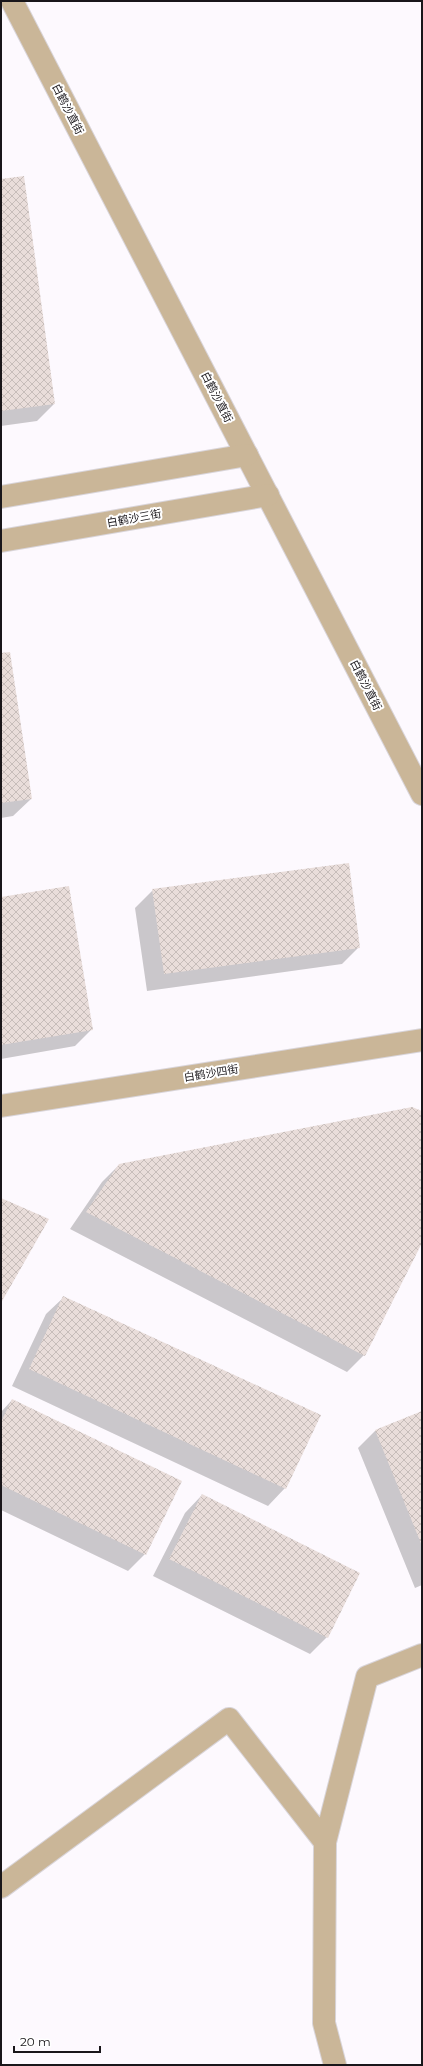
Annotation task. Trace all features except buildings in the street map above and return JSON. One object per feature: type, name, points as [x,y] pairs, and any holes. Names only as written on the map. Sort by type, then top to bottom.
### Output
[{"type":"street","name":"白鹤沙直街","points":[[12,1],[422,794]]},
{"type":"street","points":[[1,497],[247,455]]},
{"type":"street","name":"白鹤沙三街","points":[[1,541],[268,495]]},
{"type":"street","name":"白鹤沙四街","points":[[1,1106],[422,1040]]},
{"type":"street","points":[[335,2065],[324,2023],[325,1842],[367,1677],[422,1655]]},
{"type":"street","points":[[1,1888],[229,1719],[325,1842]]}]
